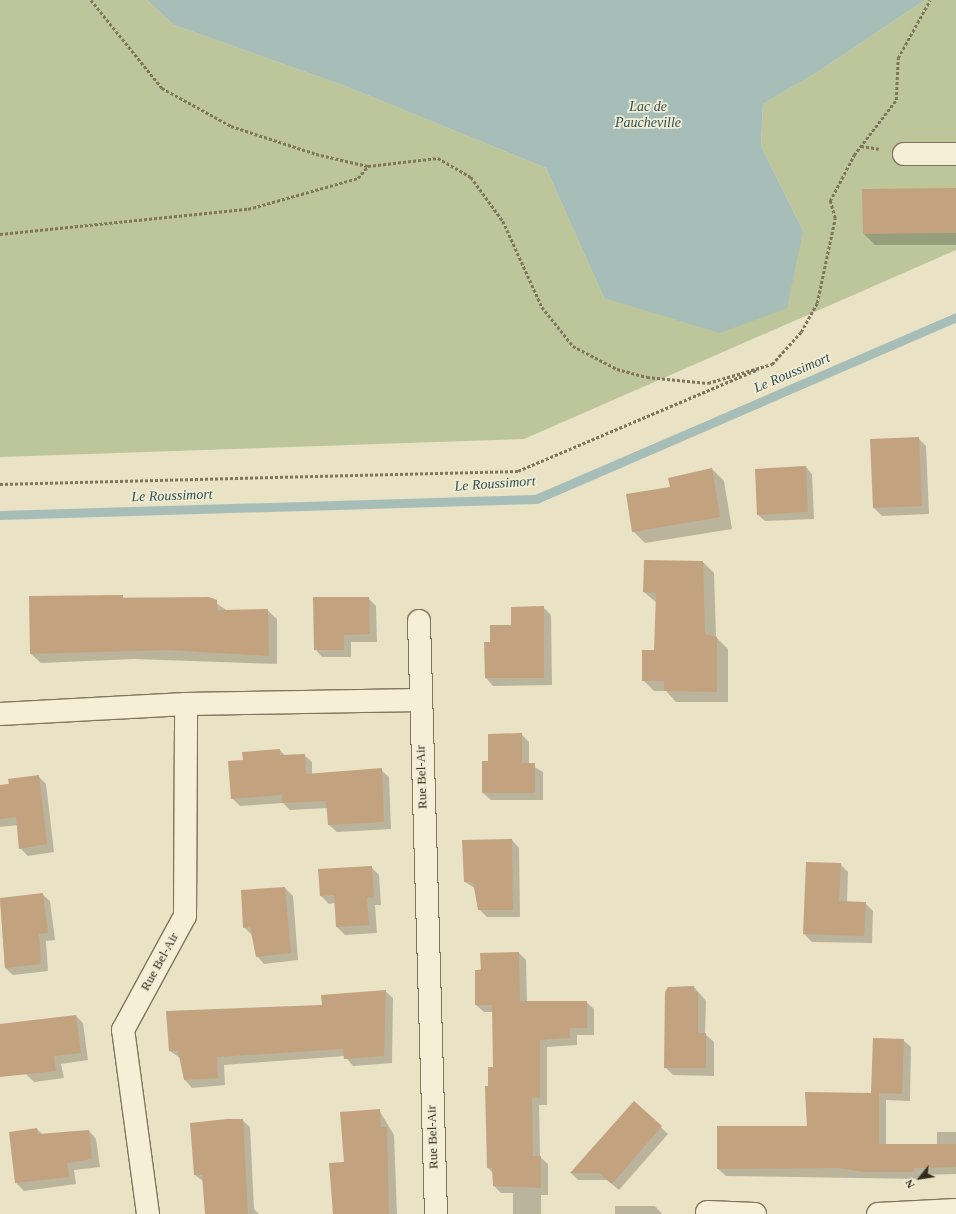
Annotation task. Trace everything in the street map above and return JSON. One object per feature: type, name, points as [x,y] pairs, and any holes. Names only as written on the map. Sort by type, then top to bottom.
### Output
[{"type":"street","points":[[904,154],[956,154]]},
{"type":"street","name":"Rue Bel-Air","points":[[419,621],[420,700],[436,1214]]},
{"type":"street","points":[[0,714],[186,704],[420,700]]},
{"type":"street","name":"Rue Bel-Air","points":[[148,1214],[123,1030],[185,916],[186,704]]},
{"type":"street","points":[[878,1214],[956,1210]]},
{"type":"street","points":[[707,1212],[755,1214]]},
{"type":"path","points":[[91,0],[162,88],[231,126],[316,154],[368,166],[438,158],[471,177],[503,221],[542,307],[573,346],[617,369],[647,377],[708,383],[772,364]]},
{"type":"path","points":[[0,484],[518,471],[772,364],[801,332],[816,303],[836,218],[830,201],[854,155],[896,100],[898,58],[930,0]]},
{"type":"path","points":[[0,234],[248,209],[358,178],[368,166]]},
{"type":"green space","points":[[0,0],[147,0],[174,25],[345,86],[546,168],[604,298],[803,231],[761,146],[763,104],[819,71],[925,0],[956,0],[956,250],[524,439],[0,457]]},
{"type":"water","name":"Lac de Paucheville","points":[[147,0],[925,0],[819,71],[763,104],[761,146],[803,231],[787,308],[720,333],[604,298],[546,168],[345,86],[174,25]]},
{"type":"building","points":[[956,188],[956,233],[863,234],[862,189]]},
{"type":"building","points":[[919,437],[922,506],[873,508],[870,439]]},
{"type":"building","points":[[806,466],[808,512],[757,515],[755,469]]},
{"type":"building","points":[[712,468],[720,517],[632,532],[626,494],[670,487],[668,478]]},
{"type":"building","points":[[644,560],[703,561],[705,634],[717,637],[717,692],[664,691],[664,681],[642,681],[642,650],[654,650],[656,593],[643,592]]},
{"type":"building","points":[[123,595],[123,598],[209,597],[217,600],[217,610],[268,609],[269,656],[168,650],[30,654],[29,596]]},
{"type":"building","points":[[313,597],[369,597],[370,634],[344,635],[344,650],[314,650]]},
{"type":"building","points":[[544,606],[544,678],[485,678],[484,642],[490,642],[490,625],[511,625],[511,607]]},
{"type":"building","points":[[522,733],[522,763],[535,763],[535,793],[482,793],[482,761],[488,761],[488,734]]},
{"type":"building","points":[[280,749],[280,755],[305,754],[306,774],[382,768],[384,822],[328,825],[326,801],[282,803],[282,795],[231,799],[228,761],[243,760],[242,752]]},
{"type":"building","points":[[39,775],[47,844],[19,849],[16,817],[0,819],[0,785],[9,784],[8,779]]},
{"type":"building","points":[[512,839],[513,910],[478,910],[473,882],[464,882],[462,840]]},
{"type":"building","points":[[806,862],[841,863],[839,901],[866,902],[864,936],[803,934]]},
{"type":"building","points":[[372,866],[374,897],[367,898],[369,925],[336,927],[334,895],[320,896],[318,869]]},
{"type":"building","points":[[285,887],[291,953],[256,957],[250,927],[243,928],[241,890]]},
{"type":"building","points":[[43,893],[48,933],[39,934],[41,964],[5,968],[0,898]]},
{"type":"building","points":[[519,952],[520,1001],[587,1001],[587,1028],[570,1028],[570,1038],[540,1040],[540,1098],[532,1098],[533,1156],[541,1156],[541,1188],[493,1186],[492,1168],[487,1168],[485,1086],[488,1086],[488,1067],[493,1067],[492,1005],[475,1005],[475,970],[481,970],[480,953]]},
{"type":"building","points":[[694,986],[694,992],[698,992],[698,1033],[706,1033],[706,1068],[664,1068],[665,992],[668,987]]},
{"type":"building","points":[[386,990],[384,1056],[344,1059],[343,1049],[217,1057],[218,1078],[184,1080],[178,1051],[169,1051],[166,1011],[322,1005],[321,995]]},
{"type":"building","points":[[76,1015],[81,1053],[54,1056],[56,1071],[0,1077],[0,1024]]},
{"type":"building","points":[[873,1038],[904,1039],[902,1094],[879,1093],[879,1144],[956,1144],[956,1167],[914,1168],[914,1172],[864,1172],[838,1168],[717,1169],[717,1126],[807,1126],[805,1092],[871,1093]]},
{"type":"building","points":[[634,1101],[662,1126],[612,1184],[599,1173],[570,1173]]},
{"type":"building","points":[[380,1109],[381,1127],[387,1127],[389,1214],[333,1214],[329,1163],[344,1162],[340,1112]]},
{"type":"building","points":[[227,1119],[243,1119],[248,1214],[205,1214],[202,1175],[194,1175],[190,1123]]},
{"type":"building","points":[[37,1128],[38,1134],[89,1130],[92,1159],[67,1163],[69,1177],[15,1183],[9,1132]]},
{"type":"waterway","name":"Le Roussimort","points":[[0,515],[536,499],[956,317]]}]
